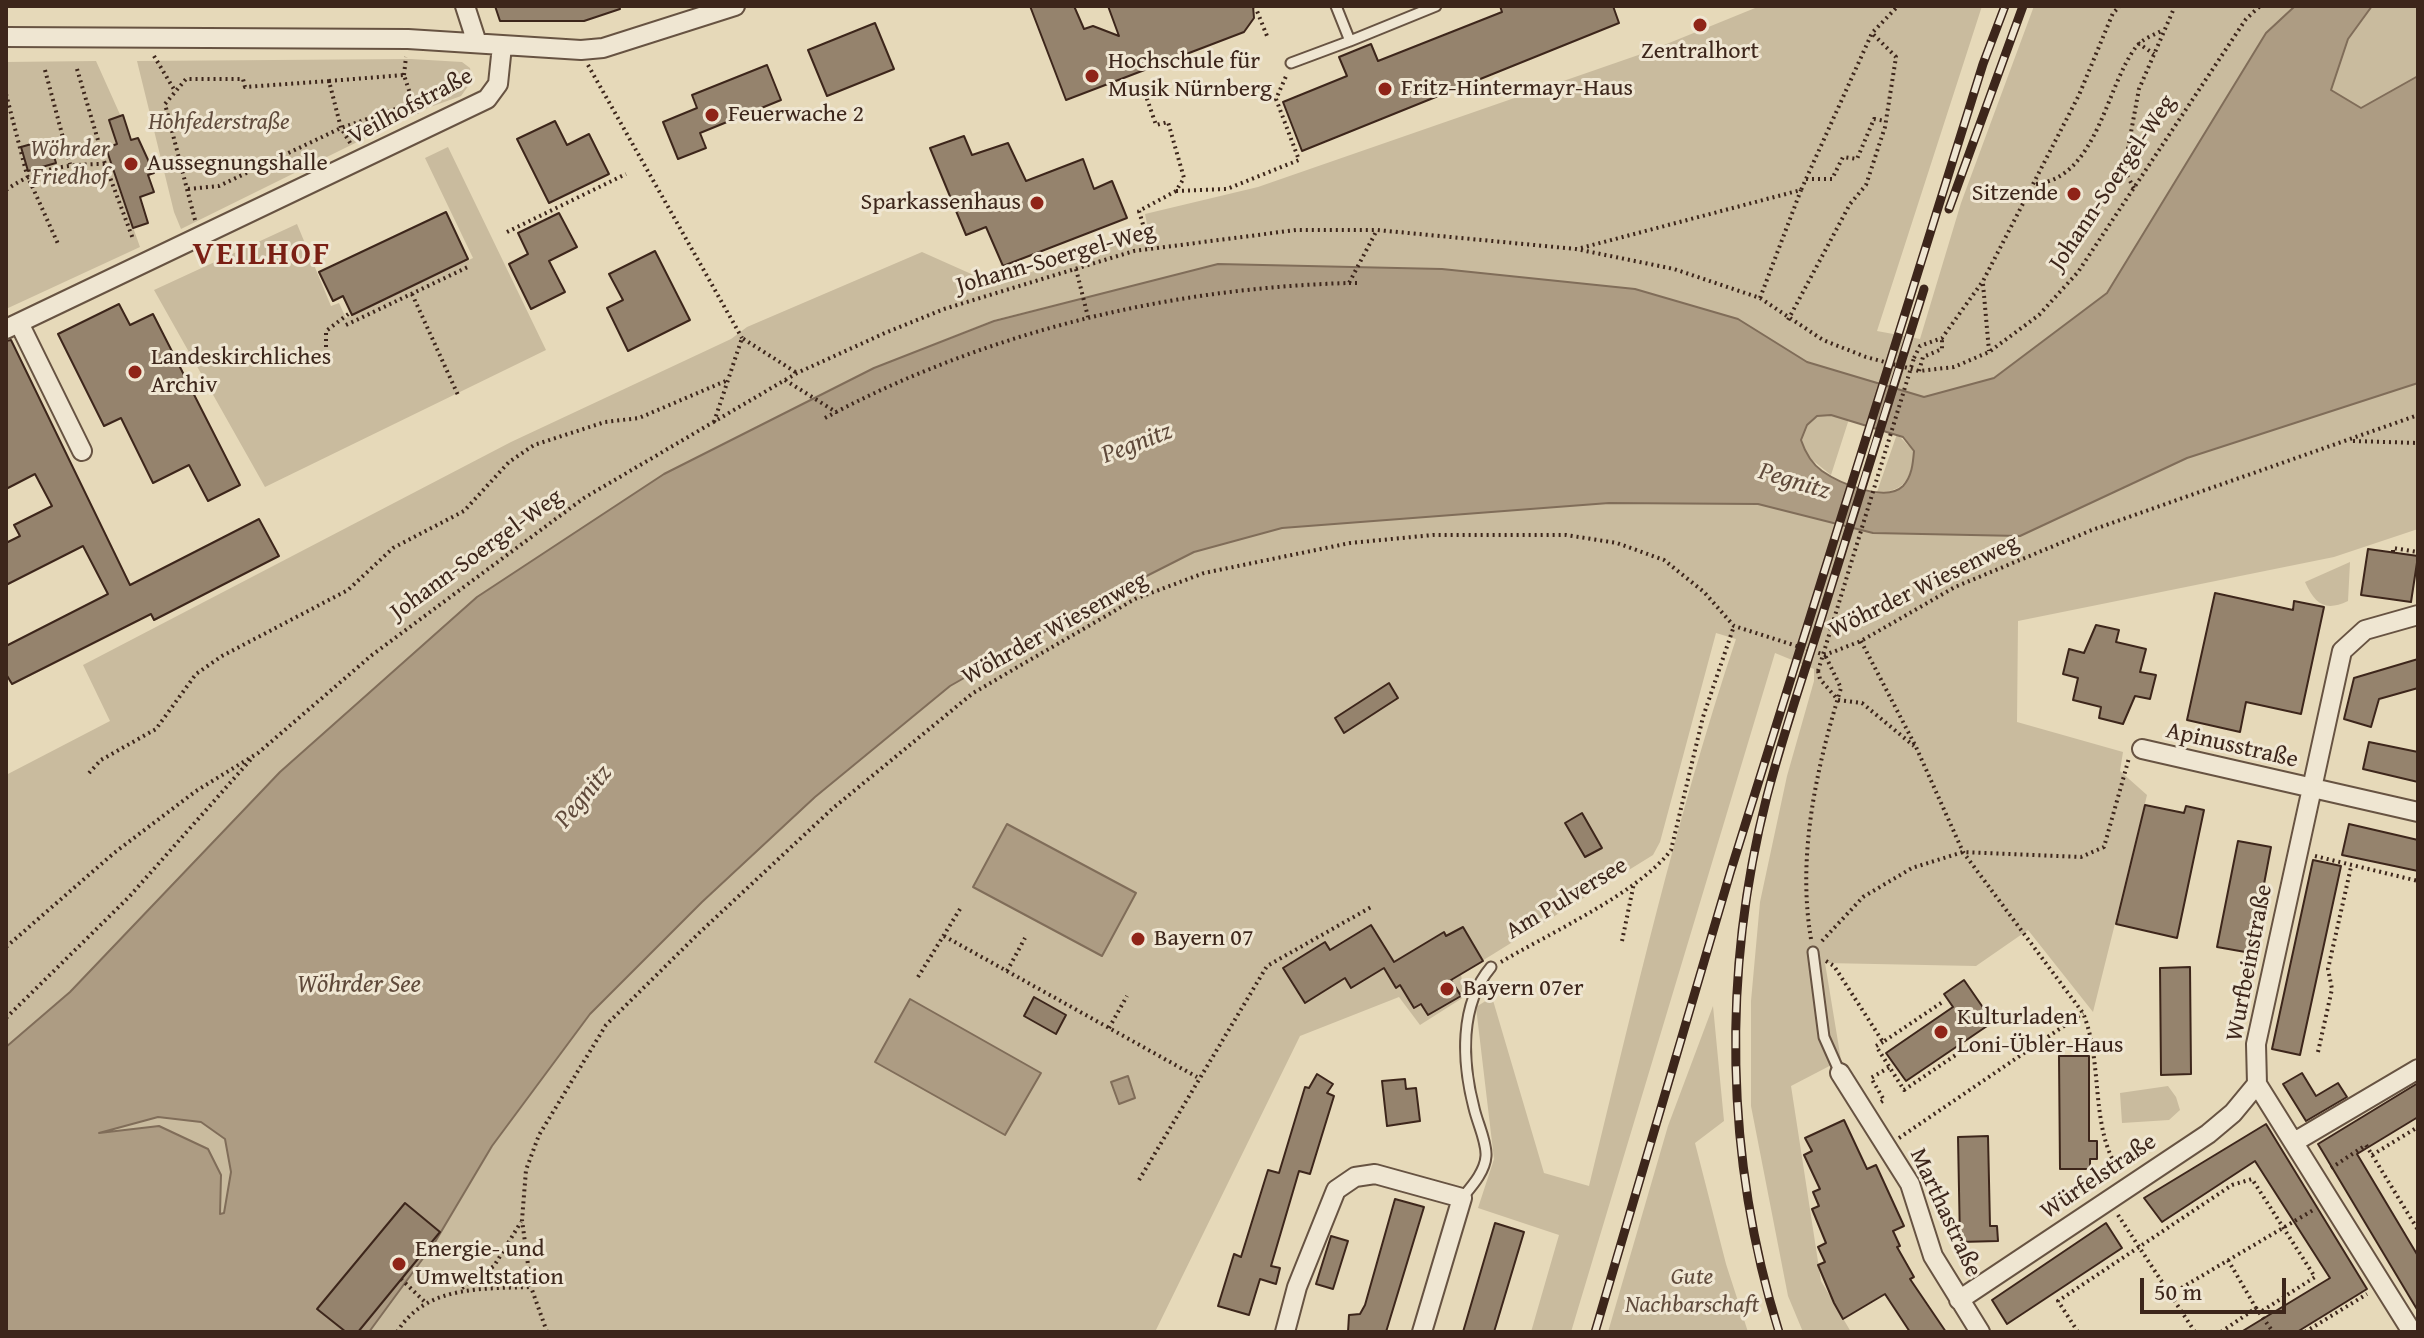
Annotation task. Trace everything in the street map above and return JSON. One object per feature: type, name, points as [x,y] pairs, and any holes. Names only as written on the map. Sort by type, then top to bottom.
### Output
[{"type":"street","points":[[465,6],[477,43]]},
{"type":"street","points":[[6,37],[408,39],[581,50],[603,48],[735,6]]},
{"type":"street","name":"Veilhofstraße","points":[[12,326],[363,161],[487,99],[498,84],[502,46]]},
{"type":"street","points":[[12,326],[82,451]]},
{"type":"street","name":"Wurfbeinstraße","points":[[2257,1084],[2256,1044],[2342,651],[2365,630],[2418,615]]},
{"type":"street","name":"Apinusstraße","points":[[2142,749],[2418,812]]},
{"type":"street","points":[[2296,1141],[2418,1069]]},
{"type":"street","name":"Marthastraße","points":[[1840,1073],[1910,1184],[1933,1256],[1980,1332]]},
{"type":"street","points":[[2257,1084],[2296,1141],[2412,1332]]},
{"type":"street","name":"Würfelstraße","points":[[1959,1300],[2208,1134],[2233,1113],[2257,1084]]},
{"type":"street","points":[[1285,1332],[1297,1287],[1336,1190],[1355,1177],[1375,1174],[1462,1198],[1422,1332]]},
{"type":"lane","points":[[1336,6],[1350,41]]},
{"type":"lane","points":[[1291,63],[1436,6]]},
{"type":"lane","points":[[1813,952],[1824,1037],[1840,1073]]},
{"type":"lane","name":"Am Pulversee","points":[[1462,1198],[1477,1181],[1486,1156],[1472,1101],[1466,1036],[1468,1006],[1478,983],[1491,967]]},
{"type":"path","points":[[1255,6],[1267,36]]},
{"type":"path","points":[[1760,298],[1801,190],[1872,33],[1898,6]]},
{"type":"path","points":[[2112,6],[2113,13]]},
{"type":"path","points":[[1916,747],[1862,703],[1838,700],[1820,679],[1818,671],[1914,358],[1920,346],[1942,338],[1983,281],[2036,184],[2079,95],[2113,13],[2120,6]]},
{"type":"path","points":[[2134,188],[2124,170],[2139,89],[2175,6]]},
{"type":"path","name":"Johann-Soergel-Weg","points":[[6,947],[114,853],[196,791],[258,753],[372,655],[584,498],[797,373],[944,309],[1150,248],[1296,230],[1377,230],[1576,249],[1674,269],[1760,298],[1788,320],[1823,340],[1919,371],[1954,367],[1989,352],[2039,315],[2078,272],[2246,19],[2260,6]]},
{"type":"path","points":[[2036,184],[2051,182],[2070,168],[2088,145],[2138,43],[2163,30]]},
{"type":"path","points":[[1788,320],[1850,204],[1866,185],[1885,121],[1896,57],[1872,33]]},
{"type":"path","points":[[2138,43],[2154,54]]},
{"type":"path","points":[[581,50],[607,104],[742,338],[797,373]]},
{"type":"path","points":[[152,52],[175,91]]},
{"type":"path","points":[[406,59],[404,75],[424,129]]},
{"type":"path","points":[[1150,248],[1139,211],[1176,191],[1227,189],[1299,160],[1276,99],[1291,63]]},
{"type":"path","points":[[77,69],[105,164],[133,239]]},
{"type":"path","points":[[45,70],[70,164]]},
{"type":"path","points":[[192,207],[165,104],[186,79],[243,79],[245,87],[404,75]]},
{"type":"path","points":[[329,81],[341,128],[363,161]]},
{"type":"path","points":[[1143,87],[1156,125],[1168,122],[1177,146],[1184,178],[1176,191]]},
{"type":"path","points":[[6,94],[27,175],[59,246]]},
{"type":"path","points":[[188,189],[219,186],[341,128],[413,103]]},
{"type":"path","points":[[1806,179],[1832,179],[1843,157],[1857,159],[1874,119],[1885,121]]},
{"type":"path","points":[[6,190],[27,175],[70,164],[105,164]]},
{"type":"path","points":[[507,232],[626,174]]},
{"type":"path","points":[[1576,249],[1801,190]]},
{"type":"path","points":[[1349,283],[1377,230]]},
{"type":"path","points":[[346,325],[470,266]]},
{"type":"path","points":[[1076,269],[1088,317]]},
{"type":"path","points":[[1983,281],[1989,352]]},
{"type":"path","points":[[825,418],[942,363],[1088,317],[1226,292],[1361,283]]},
{"type":"path","points":[[412,294],[458,395]]},
{"type":"path","points":[[326,353],[326,331],[351,312]]},
{"type":"path","points":[[714,422],[742,338]]},
{"type":"path","points":[[1919,371],[1923,357],[1942,349],[1942,338]]},
{"type":"path","points":[[89,773],[101,760],[156,729],[196,674],[222,656],[348,590],[393,548],[464,511],[509,462],[534,445],[605,422],[639,418],[728,380]]},
{"type":"path","points":[[785,380],[836,412]]},
{"type":"path","name":"Wöhrder Wiesenweg","points":[[547,1332],[531,1287],[522,1220],[526,1170],[539,1135],[606,1025],[832,809],[973,693],[1135,599],[1204,573],[1350,543],[1433,535],[1566,535],[1617,543],[1664,560],[1704,592],[1734,626],[1825,655],[1861,641],[1955,587],[2092,530],[2418,415]]},
{"type":"path","points":[[2350,441],[2418,443]]},
{"type":"path","points":[[2393,552],[2393,548],[2418,552]]},
{"type":"path","points":[[2418,574],[2418,587]]},
{"type":"path","name":"Am Pulversee","points":[[1491,967],[1634,883],[1659,866],[1671,850],[1703,717],[1734,626]]},
{"type":"path","points":[[1861,641],[1916,747],[1963,852],[2083,1013],[2093,1037],[2107,1153],[2129,1185]]},
{"type":"path","points":[[1825,655],[1841,688],[1811,810],[1805,907],[1813,952],[1834,966],[1883,1042]]},
{"type":"path","points":[[1813,952],[1833,926],[1863,897],[1912,868],[1963,852],[2081,857],[2104,847],[2126,760],[2142,749]]},
{"type":"path","points":[[6,1018],[129,897],[258,753]]},
{"type":"path","points":[[2297,852],[2418,881]]},
{"type":"path","points":[[2318,1052],[2332,989],[2328,969],[2351,867]]},
{"type":"path","points":[[1622,941],[1634,883]]},
{"type":"path","points":[[1139,1180],[1197,1077],[1267,966],[1373,906]]},
{"type":"path","points":[[918,977],[960,909]]},
{"type":"path","points":[[944,936],[1197,1077]]},
{"type":"path","points":[[1007,971],[1025,938]]},
{"type":"path","points":[[1109,1028],[1127,996]]},
{"type":"path","points":[[1944,1001],[1876,1046],[1904,1090],[1969,1046]]},
{"type":"path","points":[[1888,1146],[2083,1013]]},
{"type":"path","points":[[1884,1100],[1871,1078],[1890,1067]]},
{"type":"path","points":[[2372,1155],[2418,1127]]},
{"type":"path","points":[[2316,1176],[2366,1145],[2418,1230]]},
{"type":"path","points":[[2078,1332],[2058,1301],[2232,1185],[2252,1179],[2315,1277],[2221,1332]]},
{"type":"path","points":[[2108,1199],[2195,1332]]},
{"type":"path","points":[[2171,1294],[2331,1201]]},
{"type":"path","points":[[397,1332],[426,1303],[460,1290],[494,1266],[522,1220]]},
{"type":"path","points":[[2228,1260],[2273,1332]]},
{"type":"path","points":[[401,1279],[426,1303]]},
{"type":"path","points":[[2305,1332],[2382,1284]]},
{"type":"path","points":[[460,1290],[531,1287]]},
{"type":"green space","points":[[1760,6],[1982,6],[1877,331],[1920,339],[1961,203],[2034,6],[2295,6],[2266,33],[2107,293],[1994,378],[1924,397],[1807,362],[1738,319],[1635,289],[1442,269],[1083,298],[994,320],[874,368],[664,474],[477,597],[280,772],[70,992],[6,1047],[6,775],[110,721],[83,665],[511,442],[731,339],[747,327],[922,252],[996,285],[1148,229],[1145,214],[1258,187],[1647,52]]},
{"type":"green space","points":[[2372,6],[2418,6],[2418,76],[2361,109],[2331,90],[2348,39]]},
{"type":"green space","name":"Hohfederstraße","points":[[411,59],[462,62],[470,68],[472,81],[461,96],[422,110],[181,229],[174,212],[137,61]]},
{"type":"green space","name":"Wöhrder Friedhof","points":[[96,61],[131,139],[138,138],[154,173],[149,176],[154,192],[124,202],[140,247],[6,309],[6,62]]},
{"type":"green space","points":[[448,147],[546,350],[265,487],[154,290],[297,224],[331,306],[339,303],[346,318],[473,258],[425,158]]},
{"type":"green space","points":[[2418,383],[2418,529],[2334,557],[2018,621],[2017,722],[2123,752],[2120,771],[2147,795],[2093,1012],[2028,930],[1976,966],[1825,963],[1841,1060],[1791,1086],[1821,1281],[1851,1332],[1803,1332],[1788,1296],[1751,1106],[1751,1001],[1760,902],[1787,776],[1814,681],[1814,669],[1775,653],[1571,1332],[1531,1332],[1559,1235],[1478,1208],[1494,1159],[1476,1007],[1492,997],[1544,1173],[1589,1186],[1675,842],[1736,639],[1716,633],[1660,842],[1653,855],[1461,974],[1464,997],[1420,1025],[1399,997],[1300,1036],[1155,1332],[369,1332],[435,1242],[492,1146],[590,1014],[702,902],[815,797],[950,686],[1113,593],[1195,552],[1282,528],[1609,503],[1758,504],[1873,533],[2020,536],[2187,458]]},
{"type":"green space","points":[[1817,416],[1849,419],[1831,475],[1806,455],[1801,440],[1807,425]]},
{"type":"green space","points":[[1897,434],[1914,451],[1909,475],[1894,490],[1877,492]]},
{"type":"green space","points":[[2350,562],[2348,601],[2327,606],[2317,601],[2305,582]]},
{"type":"green space","name":"Gute Nachbarschaft","points":[[1713,1006],[1724,1121],[1695,1143],[1726,1264],[1748,1332],[1608,1332],[1668,1126]]},
{"type":"green space","points":[[2168,1086],[2180,1110],[2169,1120],[2122,1123],[2120,1093]]},
{"type":"green space","points":[[159,1117],[201,1121],[225,1139],[231,1172],[225,1213],[220,1215],[221,1175],[208,1149],[159,1126],[98,1133]]},
{"type":"water","name":"Wöhrder See","points":[[2295,6],[2372,6],[2348,39],[2331,90],[2361,108],[2418,76],[2418,383],[2187,458],[2020,536],[1873,533],[1758,504],[1609,503],[1282,528],[1194,552],[1113,593],[950,686],[815,797],[702,902],[590,1014],[492,1146],[435,1242],[369,1332],[6,1332],[6,1047],[70,992],[280,772],[477,597],[664,474],[874,368],[994,321],[1218,264],[1442,269],[1635,289],[1738,319],[1807,362],[1924,397],[1994,378],[2107,293],[2266,33]],"holes":[[[1831,415],[1903,437],[1914,451],[1910,474],[1903,486],[1886,493],[1874,492],[1851,486],[1822,471],[1801,440],[1807,425],[1817,416]],[[158,1117],[201,1122],[225,1139],[231,1172],[224,1213],[220,1214],[221,1175],[208,1149],[159,1126],[99,1133]]]},
{"type":"water","points":[[1007,824],[1136,893],[1102,956],[973,887]]},
{"type":"water","points":[[910,999],[1041,1073],[1005,1135],[875,1062]]},
{"type":"water","points":[[1128,1076],[1135,1098],[1119,1104],[1111,1082]]},
{"type":"building","points":[[495,6],[619,6],[620,9],[584,21],[500,21]]},
{"type":"building","name":"Hochschule für Musik Nürnberg","points":[[1030,6],[1074,6],[1084,29],[1093,26],[1119,36],[1108,6],[1253,6],[1254,18],[1244,32],[1066,100]]},
{"type":"building","name":"Fritz-Hintermayr-Haus","points":[[1500,6],[1613,6],[1619,23],[1302,151],[1283,102],[1347,76],[1339,57],[1371,44],[1378,61],[1502,12]]},
{"type":"building","points":[[875,23],[894,69],[827,96],[808,50]]},
{"type":"building","name":"Feuerwache 2","points":[[767,65],[781,100],[700,133],[706,148],[678,159],[663,122],[697,108],[692,95]]},
{"type":"building","name":"Aussegnungshalle","points":[[123,115],[131,140],[138,138],[154,173],[148,175],[154,192],[140,197],[148,223],[133,228],[106,148],[117,144],[109,120]]},
{"type":"building","points":[[555,121],[567,145],[589,134],[609,174],[549,203],[517,139]]},
{"type":"building","name":"Sparkassenhaus","points":[[964,136],[972,155],[1008,143],[1026,181],[1083,159],[1094,189],[1112,181],[1127,218],[1003,266],[986,227],[966,235],[930,148]]},
{"type":"building","points":[[49,139],[56,163],[28,171],[21,147]]},
{"type":"building","points":[[446,212],[468,259],[352,315],[343,296],[333,301],[319,272]]},
{"type":"building","points":[[559,213],[577,247],[549,261],[565,292],[531,309],[509,264],[528,254],[518,233]]},
{"type":"building","points":[[655,251],[690,320],[628,351],[607,308],[623,300],[609,274]]},
{"type":"building","points":[[119,304],[130,325],[153,314],[240,485],[208,501],[189,465],[153,483],[121,418],[104,426],[58,334]]},
{"type":"building","points":[[11,340],[130,585],[259,519],[279,556],[154,620],[151,614],[12,684],[6,674],[6,646],[108,594],[83,546],[6,585],[6,543],[20,536],[14,525],[52,506],[35,474],[6,489],[6,341]]},
{"type":"building","points":[[2368,549],[2418,556],[2411,602],[2361,595]]},
{"type":"building","points":[[2215,593],[2293,610],[2294,601],[2324,607],[2301,714],[2246,702],[2240,732],[2187,720]]},
{"type":"building","points":[[2096,625],[2119,630],[2116,642],[2146,649],[2140,672],[2156,675],[2150,699],[2135,696],[2123,724],[2099,718],[2101,707],[2073,700],[2078,678],[2063,674],[2069,649],[2084,653]]},
{"type":"building","points":[[2418,659],[2418,688],[2379,699],[2371,727],[2344,719],[2354,678]]},
{"type":"building","points":[[1389,683],[1398,698],[1344,733],[1335,718]]},
{"type":"building","points":[[2369,742],[2418,752],[2418,782],[2363,769]]},
{"type":"building","points":[[2145,805],[2184,813],[2186,806],[2204,810],[2177,938],[2116,924]]},
{"type":"building","points":[[1582,813],[1602,848],[1585,857],[1565,823]]},
{"type":"building","points":[[2349,824],[2418,840],[2418,871],[2342,855]]},
{"type":"building","points":[[2238,841],[2271,847],[2251,953],[2217,947]]},
{"type":"building","points":[[2313,860],[2341,866],[2300,1055],[2272,1049]]},
{"type":"building","points":[[1371,925],[1394,962],[1444,932],[1446,936],[1463,927],[1483,961],[1451,980],[1461,996],[1428,1015],[1421,1004],[1414,1008],[1400,985],[1396,988],[1384,968],[1351,988],[1345,978],[1305,1003],[1283,968],[1325,942],[1330,950]]},
{"type":"building","points":[[2190,967],[2191,1074],[2161,1075],[2160,968]]},
{"type":"building","points":[[1964,980],[1993,1022],[1906,1081],[1886,1053],[1953,1007],[1944,994]]},
{"type":"building","points":[[1034,997],[1066,1015],[1056,1034],[1024,1016]]},
{"type":"building","points":[[2059,1056],[2089,1056],[2089,1141],[2097,1141],[2097,1159],[2090,1159],[2090,1169],[2060,1169]]},
{"type":"building","points":[[2302,1073],[2316,1096],[2338,1083],[2347,1097],[2306,1121],[2283,1084]]},
{"type":"building","points":[[1317,1074],[1333,1084],[1327,1093],[1334,1096],[1310,1174],[1299,1171],[1271,1266],[1280,1268],[1276,1284],[1260,1279],[1249,1315],[1218,1306],[1234,1254],[1241,1257],[1268,1170],[1279,1173],[1305,1087],[1309,1088]]},
{"type":"building","points":[[1405,1079],[1406,1089],[1416,1088],[1420,1121],[1387,1126],[1382,1081]]},
{"type":"building","points":[[2418,1083],[2418,1117],[2357,1154],[2418,1256],[2418,1311],[2318,1144]]},
{"type":"building","points":[[1844,1120],[1867,1169],[1876,1165],[1904,1226],[1893,1231],[1900,1246],[1897,1247],[1914,1277],[1910,1279],[1946,1332],[1910,1332],[1885,1294],[1843,1319],[1834,1303],[1818,1265],[1825,1262],[1818,1247],[1826,1243],[1812,1209],[1819,1206],[1813,1192],[1820,1189],[1804,1155],[1812,1151],[1805,1138]]},
{"type":"building","points":[[2266,1124],[2367,1289],[2297,1332],[2241,1332],[2330,1278],[2255,1161],[2162,1222],[2144,1198]]},
{"type":"building","points":[[1988,1136],[1990,1226],[1997,1226],[1998,1241],[1960,1242],[1958,1137]]},
{"type":"building","points":[[1395,1199],[1424,1207],[1386,1332],[1348,1332],[1349,1315],[1360,1314],[1365,1305]]},
{"type":"building","name":"Energie- und Umweltstation","points":[[405,1203],[440,1232],[358,1332],[346,1332],[317,1309]]},
{"type":"building","points":[[1495,1223],[1524,1232],[1494,1332],[1463,1332]]},
{"type":"building","points":[[2106,1223],[2122,1248],[2007,1324],[1992,1300]]},
{"type":"building","points":[[1331,1236],[1348,1241],[1333,1289],[1316,1284]]},
{"type":"railway","points":[[1595,1332],[1731,870],[1983,64],[2005,6]]},
{"type":"railway","points":[[1949,209],[2023,6]]},
{"type":"railway","points":[[1779,1332],[1761,1266],[1748,1200],[1740,1132],[1736,1065],[1742,930],[1752,862],[1774,771],[1924,289]]},
{"type":"place","name":"Zentralhort","points":[[1700,25]]},
{"type":"place","name":"Hochschule für Musik Nürnberg","points":[[1092,76]]},
{"type":"place","name":"Fritz-Hintermayr-Haus","points":[[1385,89]]},
{"type":"place","name":"Feuerwache 2","points":[[712,115]]},
{"type":"place","name":"Aussegnungshalle","points":[[131,164]]},
{"type":"place","name":"Sitzende","points":[[2074,194]]},
{"type":"place","name":"Sparkassenhaus","points":[[1037,203]]},
{"type":"place","name":"Landeskirchliches Archiv","points":[[135,372]]},
{"type":"place","name":"Bayern 07","points":[[1138,939]]},
{"type":"place","name":"Bayern 07er","points":[[1447,989]]},
{"type":"place","name":"Kulturladen Loni-Übler-Haus","points":[[1941,1032]]},
{"type":"place","name":"Energie- und Umweltstation","points":[[399,1264]]},
{"type":"district","name":"VEILHOF","points":[[262,256]]},
{"type":"water label","name":"Pegnitz","points":[[1137,444]]},
{"type":"water label","name":"Pegnitz","points":[[1794,482]]},
{"type":"water label","name":"Pegnitz","points":[[584,797]]}]
